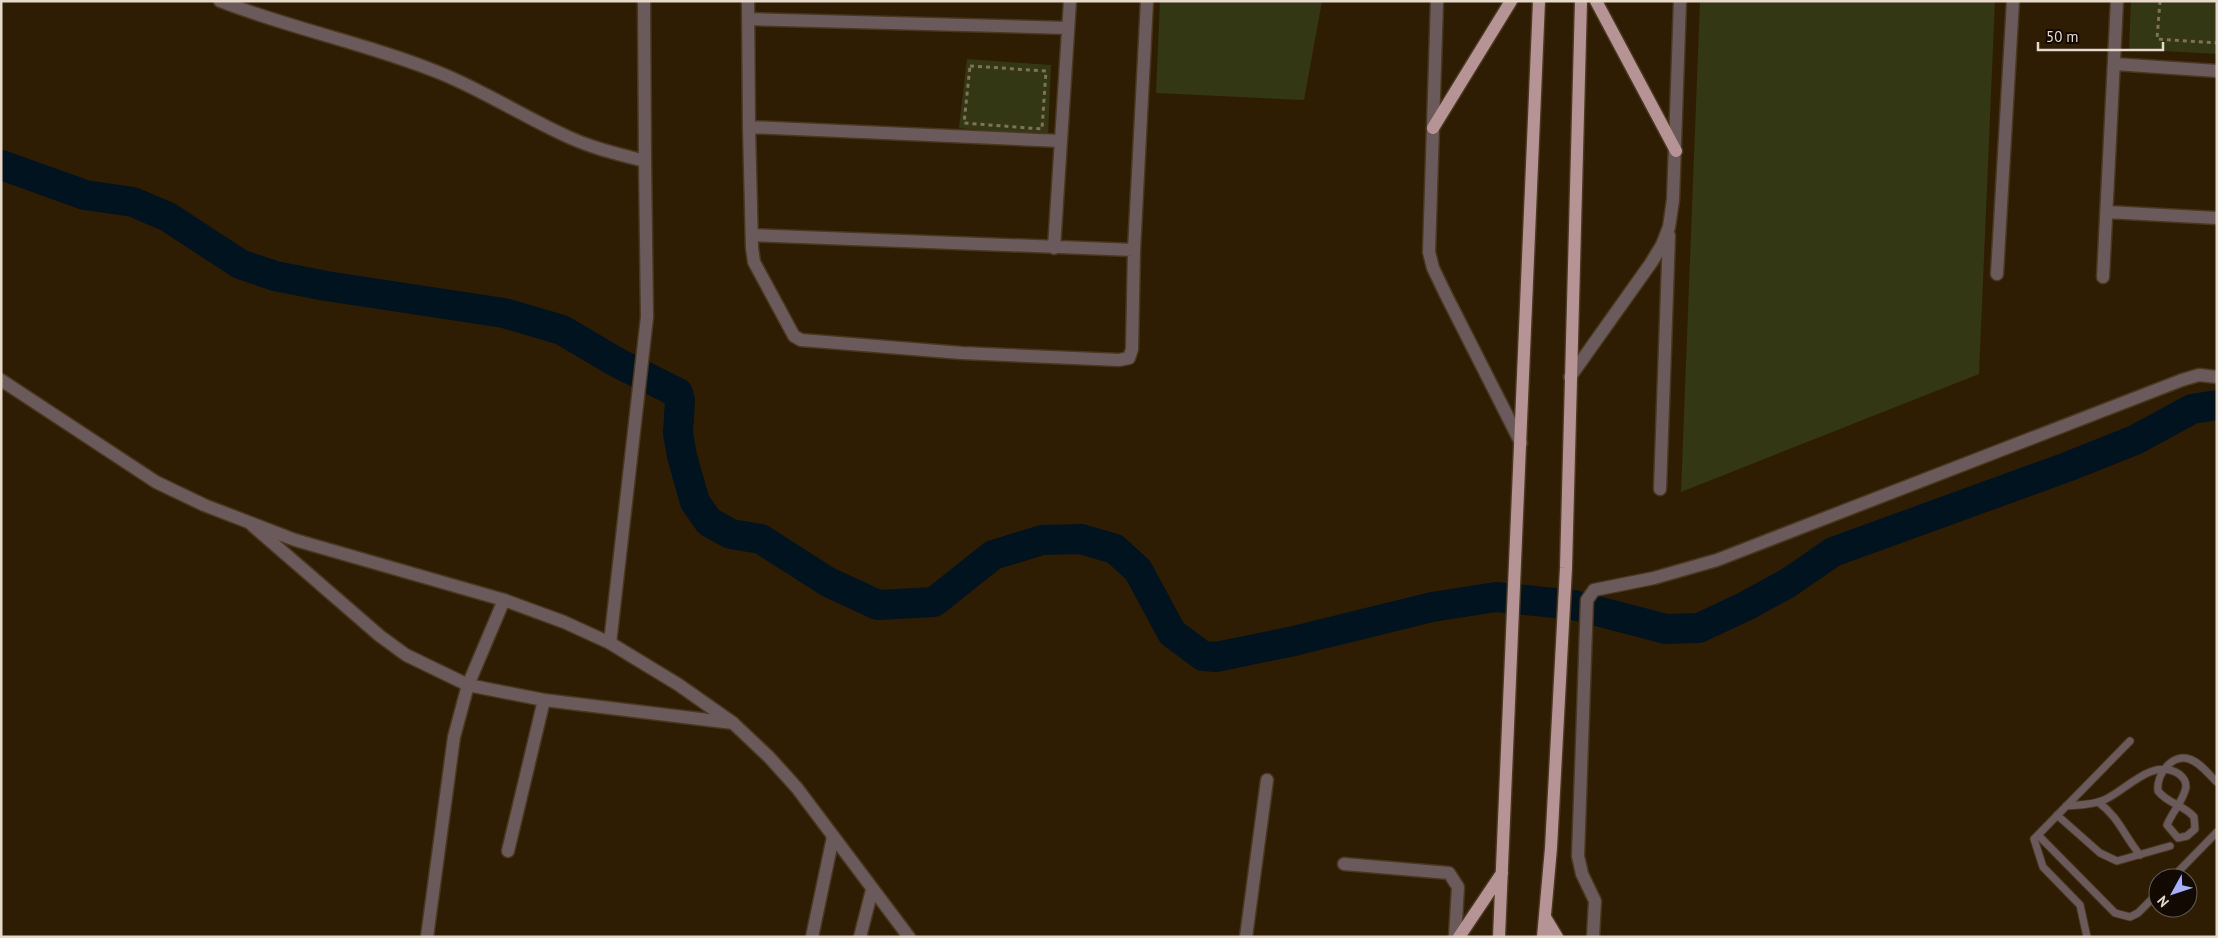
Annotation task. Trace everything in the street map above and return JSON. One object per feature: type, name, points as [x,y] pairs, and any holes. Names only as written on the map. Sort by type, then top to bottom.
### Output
[{"type":"main road","points":[[1433,128],[1511,1]]},
{"type":"main road","points":[[1499,937],[1539,1]]},
{"type":"main road","points":[[1543,937],[1551,848],[1566,568],[1581,1]]},
{"type":"main road","points":[[1596,1],[1676,151]]},
{"type":"main road","points":[[1459,937],[1502,873]]},
{"type":"main road","points":[[1545,917],[1557,937]]},
{"type":"street","points":[[220,1],[238,5],[417,64],[470,87],[563,135],[604,150],[645,161]]},
{"type":"street","points":[[610,643],[647,317],[644,1]]},
{"type":"street","points":[[748,1],[749,127],[754,262],[794,336],[801,340],[962,353],[1119,360],[1129,358],[1132,349],[1134,250],[1147,1]]},
{"type":"street","points":[[1054,248],[1070,1]]},
{"type":"street","points":[[1437,1],[1429,227],[1430,252],[1434,268],[1521,442]]},
{"type":"street","points":[[1660,490],[1669,226],[1676,151],[1680,1]]},
{"type":"street","points":[[1997,274],[2014,1]]},
{"type":"street","points":[[2103,278],[2117,1]]},
{"type":"street","points":[[748,19],[1068,28]]},
{"type":"street","points":[[2114,64],[2217,71]]},
{"type":"street","points":[[749,127],[1061,140]]},
{"type":"street","points":[[2107,212],[2217,218]]},
{"type":"street","points":[[1570,377],[1651,263],[1662,245],[1669,226]]},
{"type":"street","points":[[752,235],[1134,250]]},
{"type":"street","points":[[1593,937],[1595,901],[1579,865],[1578,834],[1587,600],[1594,590],[1654,578],[1717,560],[2182,380],[2199,375],[2217,376]]},
{"type":"street","points":[[1,380],[156,482],[204,505],[252,525],[304,543],[504,600],[564,622],[610,643],[679,685],[732,723],[786,776],[909,937]]},
{"type":"street","points":[[252,525],[380,636],[406,655],[468,685],[544,700],[732,723]]},
{"type":"street","points":[[427,937],[454,737],[468,685],[504,600]]},
{"type":"street","points":[[508,851],[544,700]]},
{"type":"street","points":[[1246,937],[1267,780]]},
{"type":"street","points":[[812,937],[832,837]]},
{"type":"street","points":[[1344,864],[1449,873],[1458,887],[1455,937]]},
{"type":"street","points":[[860,937],[872,890]]},
{"type":"lane","points":[[2087,937],[2080,905],[2043,867],[2034,839],[2130,741]]},
{"type":"lane","points":[[2066,806],[2098,802],[2145,774],[2163,770],[2173,771],[2184,778],[2185,791],[2178,805],[2167,824],[2178,838],[2187,836],[2195,829],[2194,817],[2190,811],[2178,805],[2164,798],[2158,791],[2158,781],[2163,770],[2179,758],[2188,758],[2196,762],[2217,782]]},
{"type":"lane","points":[[2098,802],[2117,818],[2140,855]]},
{"type":"lane","points":[[2057,816],[2108,858],[2117,861],[2170,846]]},
{"type":"lane","points":[[2182,868],[2217,832]]},
{"type":"lane","points":[[2038,835],[2114,913],[2130,917],[2138,913],[2148,903]]},
{"type":"path","points":[[2160,1],[2157,39],[2217,43]]},
{"type":"path","points":[[970,66],[1046,70],[1042,129],[964,123],[970,66]]},
{"type":"green space","points":[[1160,1],[1322,1],[1304,100],[1156,93]]},
{"type":"green space","points":[[1700,1],[1995,1],[1979,374],[1681,492]]},
{"type":"green space","points":[[2131,1],[2217,1],[2217,54],[2129,49]]},
{"type":"green space","points":[[967,59],[1051,65],[1048,137],[959,128]]},
{"type":"waterway","points":[[1,165],[85,195],[133,202],[168,217],[240,264],[275,276],[326,286],[504,313],[562,330],[616,362],[678,393],[680,400],[678,433],[682,456],[695,502],[709,522],[731,534],[761,539],[828,582],[878,605],[934,602],[993,555],[1042,540],[1081,539],[1115,549],[1138,570],[1172,633],[1203,656],[1216,657],[1294,641],[1432,607],[1496,597],[1574,605],[1666,629],[1699,628],[1746,606],[1788,583],[1833,552],[2067,467],[2135,440],[2192,409],[2217,405]]}]
